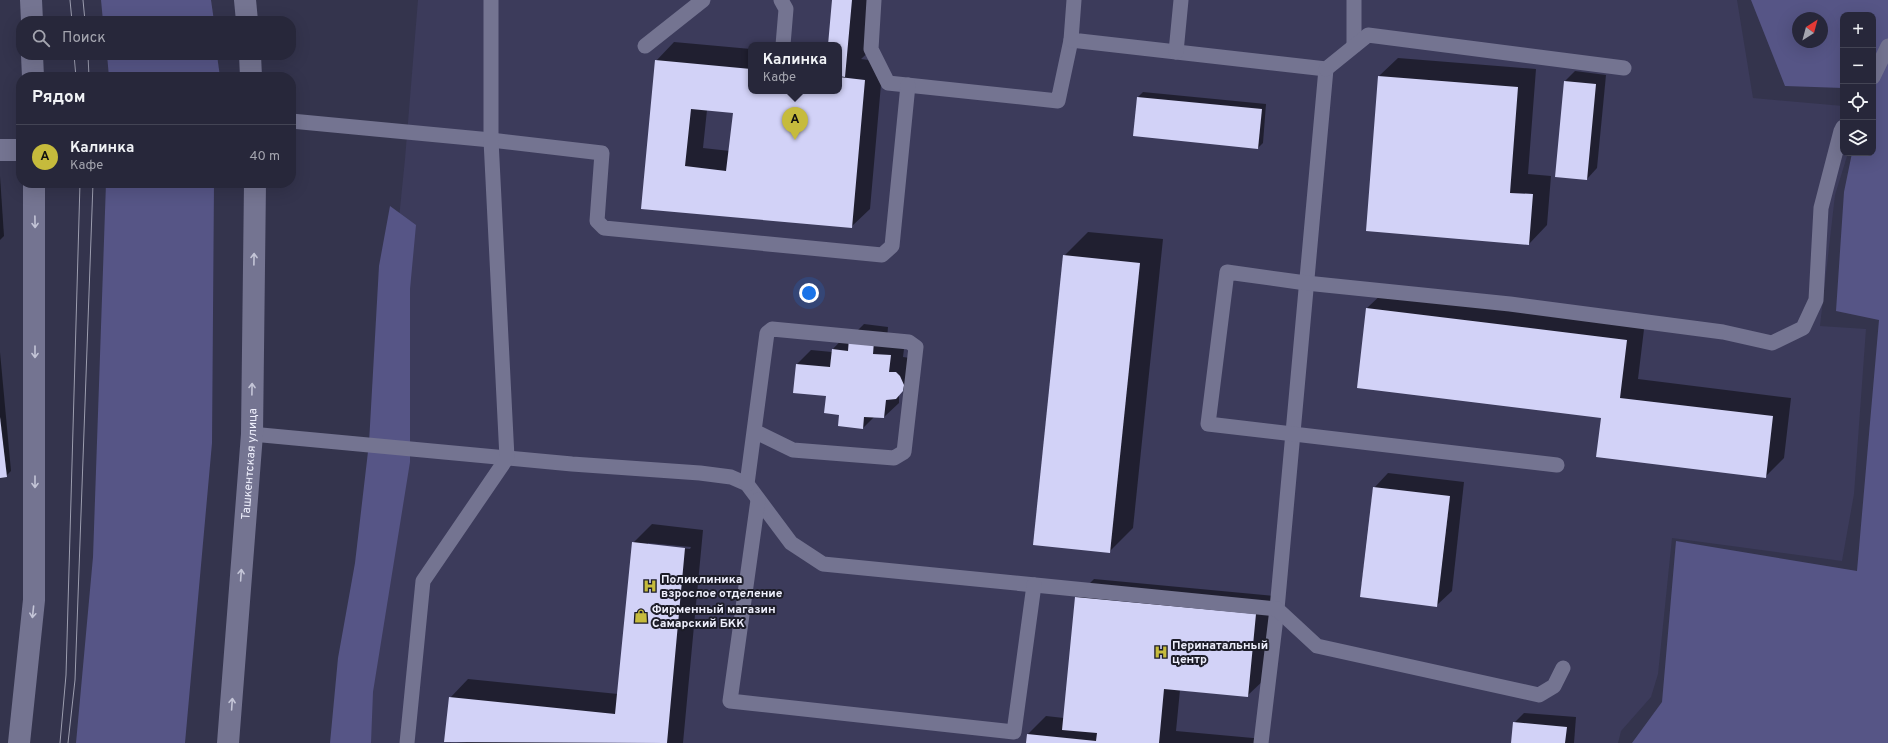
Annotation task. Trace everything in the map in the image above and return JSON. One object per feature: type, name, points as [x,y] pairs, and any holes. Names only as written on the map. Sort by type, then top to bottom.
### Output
[{"type":"main road","points":[[30,0],[32,16]]},
{"type":"main road","points":[[245,0],[247,16]]},
{"type":"main road","points":[[32,60],[33,72]]},
{"type":"main road","points":[[250,60],[251,72]]},
{"type":"main road","points":[[0,150],[16,150]]},
{"type":"main road","points":[[19,743],[34,600],[34,188]]},
{"type":"main road","name":"Ташкентская улица","points":[[228,743],[252,434],[255,188]]},
{"type":"lane","points":[[407,743],[423,581],[506,458],[491,140],[491,0]]},
{"type":"lane","points":[[645,46],[703,0]]},
{"type":"lane","points":[[781,0],[786,9],[783,42]]},
{"type":"lane","points":[[874,0],[871,49],[888,83],[1058,101],[1071,40],[1074,0]]},
{"type":"lane","points":[[1176,52],[1181,0]]},
{"type":"lane","points":[[1354,0],[1354,46]]},
{"type":"lane","points":[[1260,743],[1277,609],[1326,69],[1368,35],[1624,68]]},
{"type":"lane","points":[[1071,40],[1326,69]]},
{"type":"lane","points":[[1876,71],[1888,46]]},
{"type":"lane","points":[[296,121],[491,140],[602,153],[597,221],[604,228],[882,255],[892,246],[908,85]]},
{"type":"lane","points":[[1557,465],[1208,424],[1227,272],[1306,283],[1534,307],[1723,332],[1772,343],[1803,328],[1816,300],[1821,208],[1840,131]]},
{"type":"lane","points":[[747,484],[754,431],[767,333],[772,329],[909,342],[916,348],[904,452],[894,458],[793,450],[754,431]]},
{"type":"lane","points":[[252,434],[572,464],[700,473],[731,477],[747,484],[791,543],[823,564],[1277,609],[1317,646],[1539,695],[1554,686],[1563,668]]},
{"type":"lane","points":[[758,500],[730,701],[1014,732],[1034,585]]},
{"type":"shaded area","points":[[101,0],[211,0],[213,16],[103,16]]},
{"type":"shaded area","points":[[418,0],[1737,0],[1753,98],[1840,106],[1840,156],[1847,156],[1835,195],[1820,326],[1866,329],[1854,494],[1842,561],[1672,538],[1658,674],[1651,697],[1621,731],[1618,743],[346,743],[405,159]]},
{"type":"shaded area","points":[[1751,0],[1888,0],[1888,743],[1632,743],[1662,702],[1676,541],[1857,571],[1879,320],[1836,311],[1844,192],[1851,156],[1876,156],[1876,12],[1840,12],[1840,88],[1785,86]]},
{"type":"shaded area","points":[[107,60],[218,60],[219,72],[109,72]]},
{"type":"shaded area","points":[[106,188],[214,188],[212,443],[185,743],[76,743],[93,557]]},
{"type":"shaded area","points":[[390,206],[416,225],[410,289],[410,462],[373,692],[371,743],[330,743],[338,658],[355,563],[369,443],[379,266]]},
{"type":"building","points":[[832,0],[852,0],[845,77],[842,76],[842,42],[828,42]]},
{"type":"building","points":[[655,60],[748,69],[748,94],[842,94],[842,77],[865,80],[852,228],[641,209]],"holes":[[[691,109],[733,113],[726,171],[685,166]]]},
{"type":"building","points":[[1378,76],[1518,87],[1510,193],[1533,194],[1529,245],[1366,231]]},
{"type":"building","points":[[1564,81],[1596,84],[1587,180],[1555,177]]},
{"type":"building","points":[[1137,97],[1262,109],[1258,149],[1133,136]]},
{"type":"building","points":[[1063,255],[1140,263],[1110,553],[1033,545]]},
{"type":"building","points":[[1366,308],[1627,340],[1620,398],[1773,416],[1766,478],[1596,457],[1601,418],[1357,388]]},
{"type":"building","points":[[849,338],[874,341],[873,354],[891,355],[889,372],[896,372],[900,376],[904,385],[903,391],[896,399],[886,400],[884,418],[864,417],[863,429],[838,426],[839,415],[824,413],[826,396],[793,393],[796,364],[830,367],[832,349],[848,351]]},
{"type":"building","points":[[0,417],[7,477],[0,478]]},
{"type":"building","points":[[1373,487],[1450,496],[1437,607],[1360,597]]},
{"type":"building","points":[[632,542],[685,548],[667,743],[444,742],[449,697],[615,714]]},
{"type":"building","name":"Перинатальный центр","points":[[1075,597],[1256,614],[1248,697],[1164,689],[1159,743],[1026,743],[1027,734],[1096,741],[1097,733],[1062,730]]},
{"type":"building","points":[[1513,722],[1567,727],[1565,743],[1511,743]]},
{"type":"tram line","points":[[70,0],[72,16]]},
{"type":"tram line","points":[[83,0],[85,16]]},
{"type":"tram line","points":[[74,60],[76,72]]},
{"type":"tram line","points":[[88,60],[89,72]]},
{"type":"tram line","points":[[60,743],[66,675],[80,188]]},
{"type":"tram line","points":[[68,743],[75,680],[93,188]]},
{"type":"place","name":"Калинка","points":[[795,140]]},
{"type":"place","name":"Поликлиника взрослое отделение","points":[[650,586]]},
{"type":"place","name":"Фирменный магазин Самарский БКК","points":[[641,616]]},
{"type":"place","name":"Перинатальный центр","points":[[1161,652]]}]
